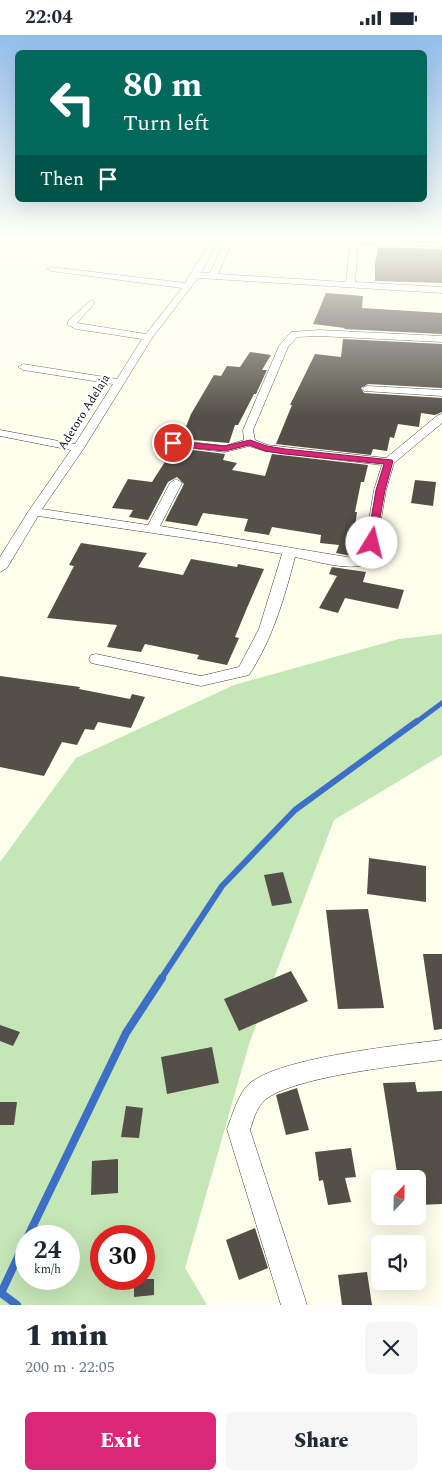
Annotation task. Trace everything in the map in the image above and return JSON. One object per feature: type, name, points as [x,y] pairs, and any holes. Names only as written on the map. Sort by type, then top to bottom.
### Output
[{"type":"street","name":"Adetoro Adelaja","points":[[0,568],[34,512],[78,448],[148,337],[178,297]]},
{"type":"street","points":[[92,303],[71,323],[76,326],[148,337]]},
{"type":"street","points":[[250,442],[248,430],[284,346],[294,334],[319,333],[442,339]]},
{"type":"street","points":[[23,367],[119,382]]},
{"type":"street","points":[[368,389],[442,393]]},
{"type":"street","points":[[34,512],[152,529],[350,563],[362,563],[369,558],[380,490],[389,461],[442,417]]},
{"type":"street","points":[[0,433],[78,448]]},
{"type":"street","points":[[173,443],[225,449],[250,442],[265,448],[285,451],[389,461]]},
{"type":"street","points":[[152,529],[176,483]]},
{"type":"street","points":[[96,659],[201,681],[244,671],[258,652],[268,630],[289,553]]},
{"type":"street","points":[[294,1305],[238,1129],[255,1093],[283,1077],[360,1061],[442,1050]]},
{"type":"green space","points":[[442,634],[442,755],[334,820],[249,1044],[185,1268],[207,1305],[0,1305],[0,862],[76,758],[234,685],[399,639]]},
{"type":"building","points":[[324,297],[363,297],[362,308],[442,313],[442,334],[344,329],[313,324]]},
{"type":"building","points":[[343,339],[442,344],[442,388],[368,384],[361,388],[364,393],[442,398],[442,412],[435,415],[421,413],[419,427],[398,424],[394,438],[390,437],[387,451],[373,449],[371,455],[276,444],[292,405],[290,405],[315,354],[341,357]]},
{"type":"building","points":[[250,352],[271,355],[262,370],[267,370],[256,394],[254,394],[238,425],[235,425],[229,443],[181,439],[191,414],[214,375],[221,376],[227,366],[240,367]]},
{"type":"building","points":[[177,448],[225,454],[223,460],[237,463],[232,470],[265,476],[272,454],[368,465],[364,482],[361,482],[355,512],[357,512],[351,556],[336,553],[339,545],[320,543],[321,535],[272,527],[269,535],[244,531],[248,519],[203,513],[197,526],[165,521],[184,484],[177,477],[168,482],[148,520],[129,517],[133,510],[112,508],[128,479],[152,482],[168,457],[173,457]]},
{"type":"building","points":[[415,480],[436,482],[433,506],[411,503]]},
{"type":"building","points":[[81,543],[147,553],[138,567],[183,575],[191,559],[237,567],[238,564],[264,569],[235,637],[239,638],[227,665],[197,659],[199,655],[145,644],[141,652],[107,647],[117,625],[47,618],[74,566],[69,565]]},
{"type":"building","points":[[332,567],[366,572],[363,582],[404,590],[398,609],[345,598],[338,613],[319,608],[337,576],[329,574]]},
{"type":"building","points":[[0,676],[80,687],[79,689],[130,699],[132,694],[145,697],[131,728],[98,722],[94,730],[85,729],[77,745],[62,742],[44,776],[0,767]]},
{"type":"building","points":[[369,858],[426,866],[426,902],[367,894]]},
{"type":"building","points":[[283,872],[292,903],[272,906],[264,875]]},
{"type":"building","points":[[368,909],[384,1008],[338,1009],[326,910]]},
{"type":"building","points":[[423,954],[442,954],[442,1029],[434,1030]]},
{"type":"building","points":[[291,971],[308,1001],[239,1031],[224,999]]},
{"type":"building","points":[[0,1025],[20,1032],[13,1046],[0,1041]]},
{"type":"building","points":[[212,1047],[219,1083],[167,1094],[161,1057]]},
{"type":"building","points":[[415,1082],[417,1092],[442,1091],[442,1204],[426,1205],[426,1170],[397,1170],[383,1083]]},
{"type":"building","points":[[297,1088],[309,1130],[286,1135],[276,1095]]},
{"type":"building","points":[[0,1102],[17,1102],[14,1125],[0,1125]]},
{"type":"building","points":[[126,1106],[143,1108],[139,1138],[121,1137]]},
{"type":"building","points":[[351,1148],[356,1177],[345,1178],[351,1202],[328,1205],[323,1180],[319,1181],[315,1152]]},
{"type":"building","points":[[118,1159],[118,1193],[91,1195],[92,1161]]},
{"type":"building","points":[[255,1228],[268,1268],[239,1280],[226,1240]]},
{"type":"building","points":[[367,1272],[372,1305],[342,1305],[338,1275]]},
{"type":"building","points":[[134,1290],[154,1290],[154,1295],[134,1297]]},
{"type":"waterway","points":[[415,723],[442,703]]},
{"type":"waterway","points":[[161,979],[222,886],[295,810],[417,721]]},
{"type":"waterway","points":[[33,1225],[126,1033],[162,978]]},
{"type":"waterway","points":[[15,1263],[1,1293],[17,1305]]},
{"type":"route","points":[[173,443],[225,449],[250,442],[265,448],[285,451],[389,461],[380,490],[372,543]]}]
